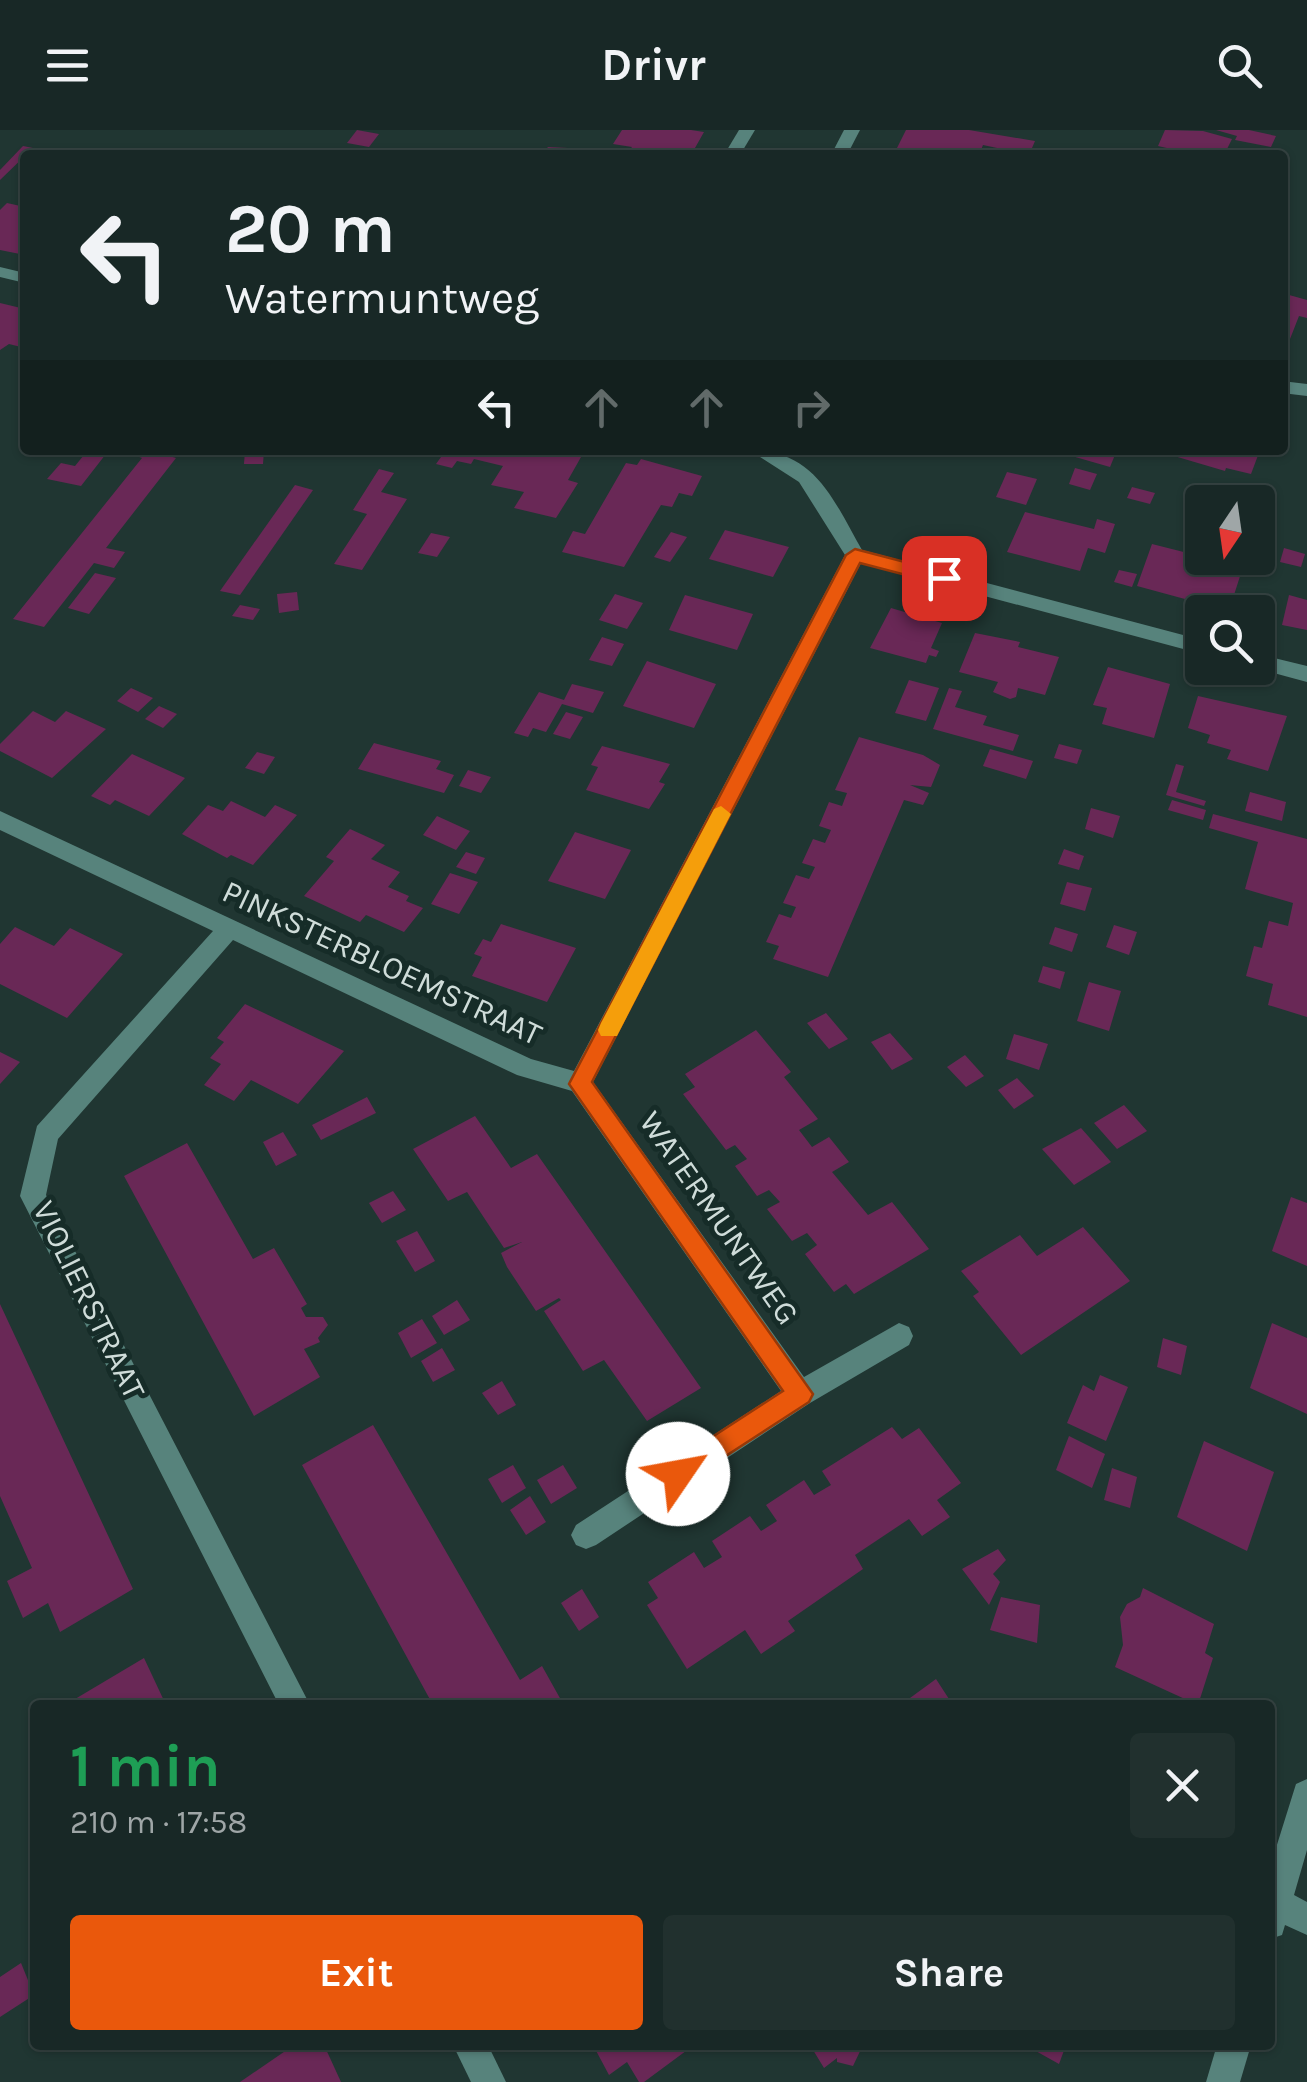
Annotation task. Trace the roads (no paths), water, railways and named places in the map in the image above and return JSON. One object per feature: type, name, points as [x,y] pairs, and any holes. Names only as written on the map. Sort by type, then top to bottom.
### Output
[{"type":"street","points":[[777,455],[785,457],[810,481],[855,555],[1185,642]]},
{"type":"street","points":[[580,1084],[855,555]]},
{"type":"street","points":[[1275,666],[1307,674]]},
{"type":"street","name":"PINKSTERBLOEMSTRAAT","points":[[0,820],[526,1068],[580,1084]]},
{"type":"street","name":"VIOLIERSTRAAT","points":[[229,929],[46,1134],[33,1196],[292,1700]]},
{"type":"street","name":"WATERMUNTWEG","points":[[580,1084],[800,1394]]},
{"type":"street","points":[[586,1535],[800,1394],[899,1336]]},
{"type":"street","points":[[1275,1906],[1307,1796]]},
{"type":"street","points":[[1275,1913],[1307,1919]]},
{"type":"street","points":[[473,2050],[489,2082]]},
{"type":"street","points":[[1224,2082],[1233,2050]]}]
